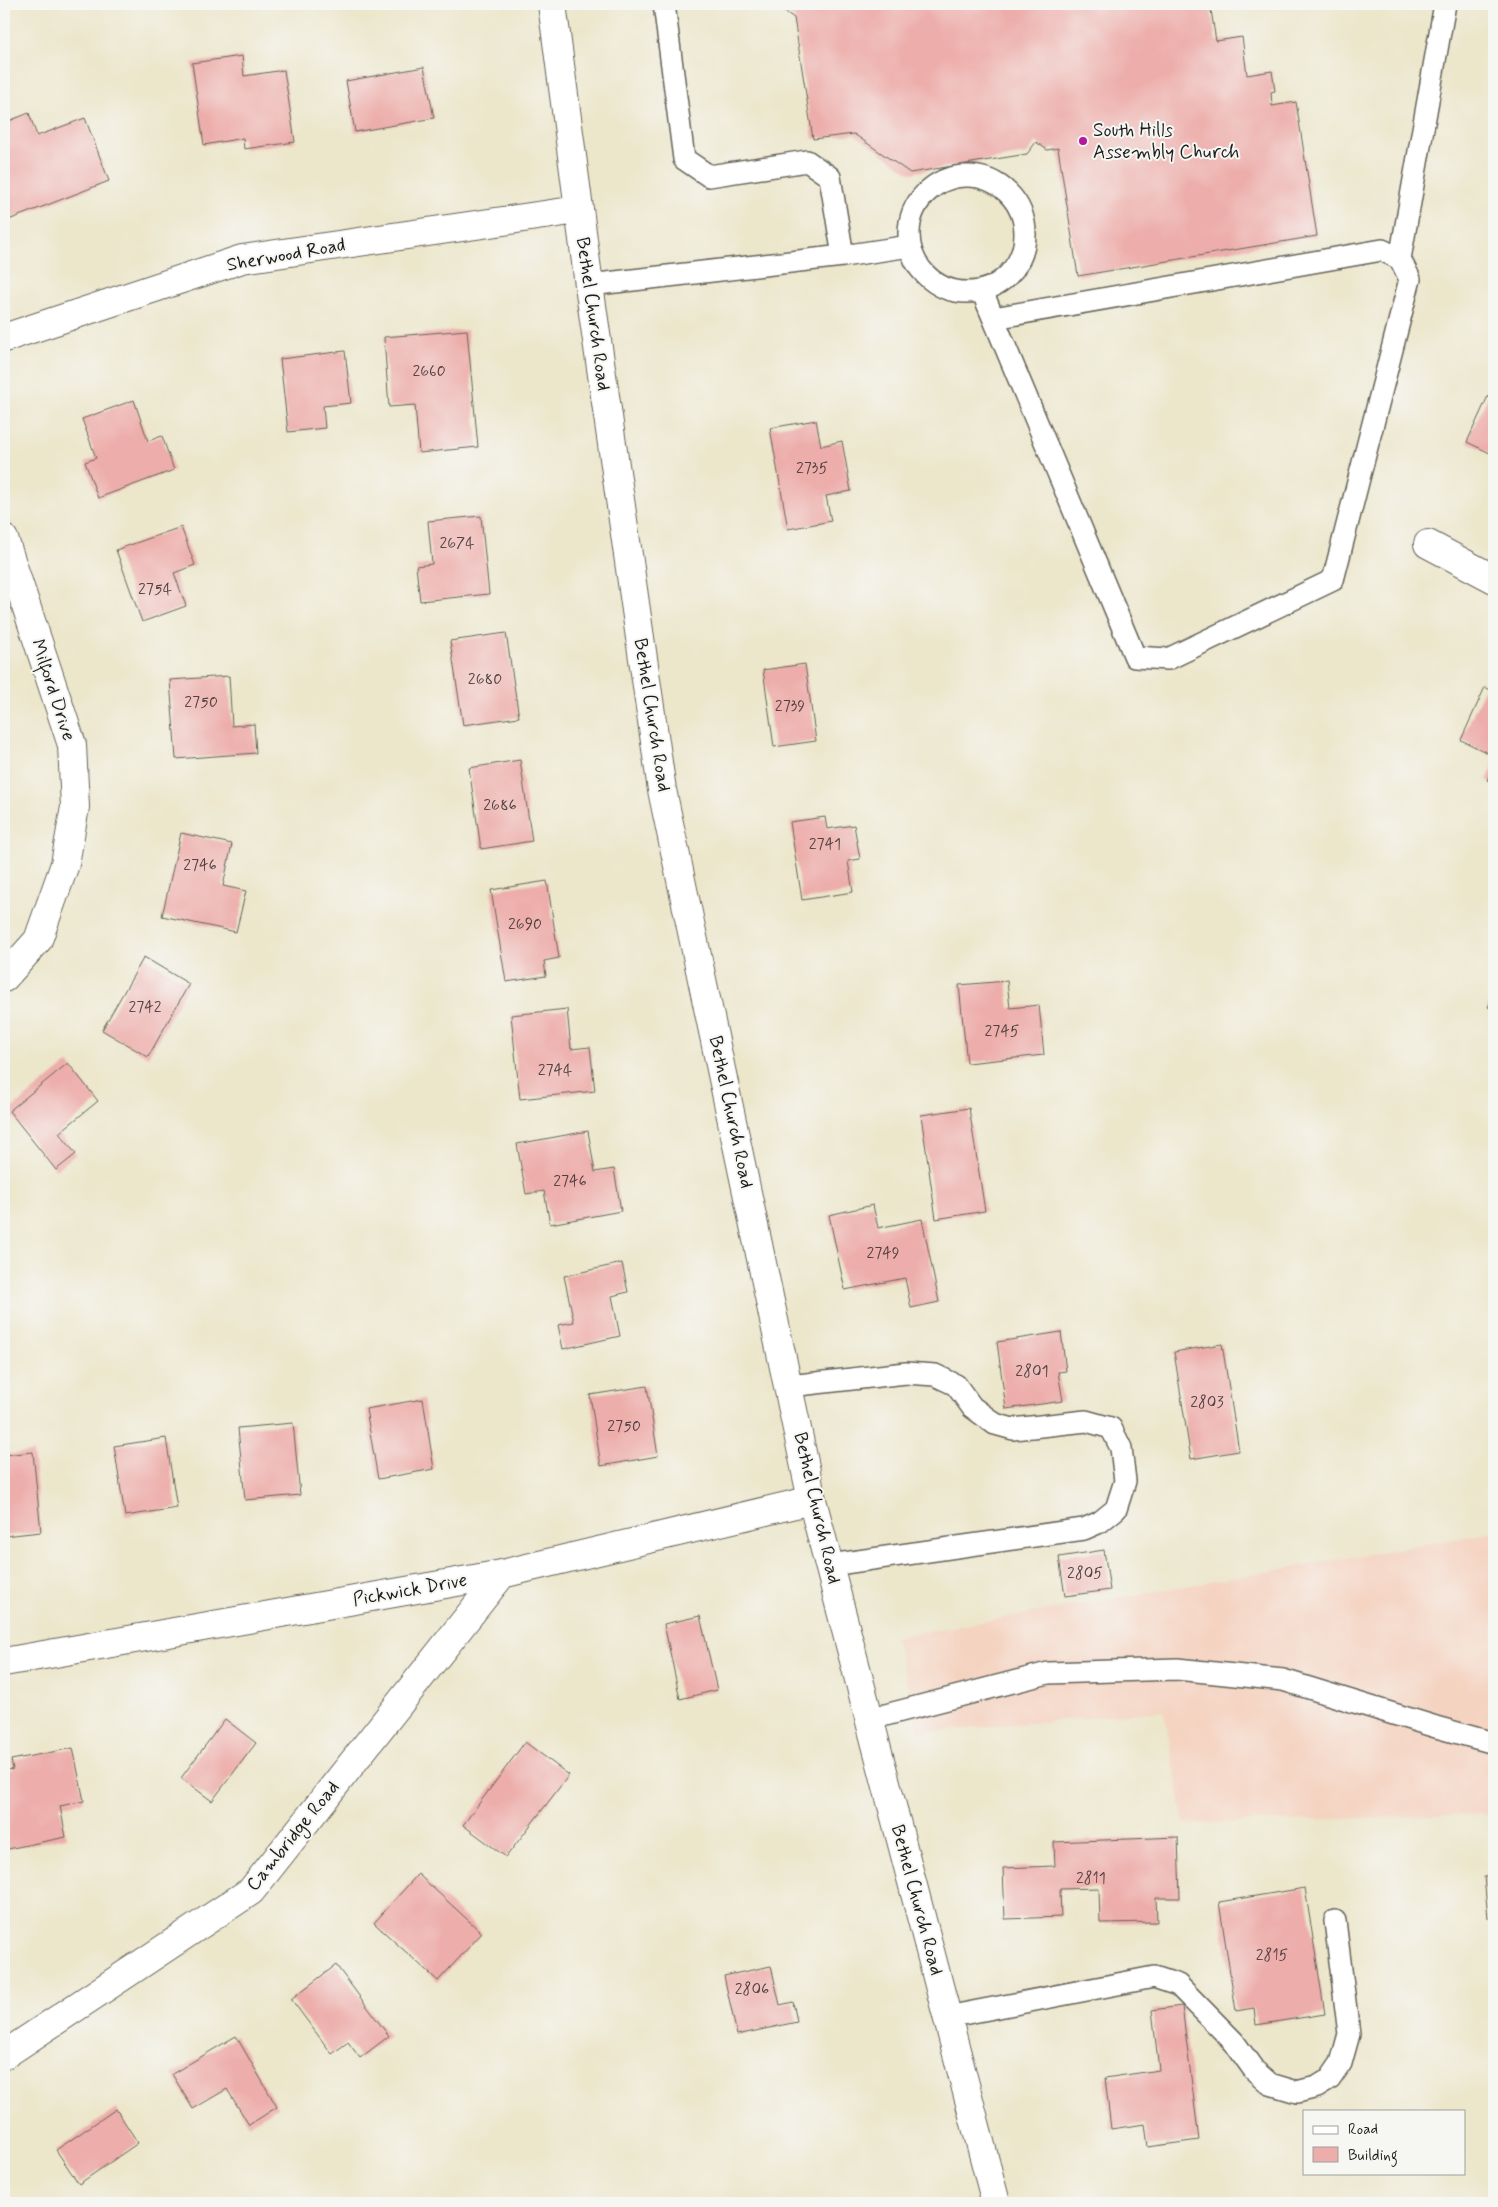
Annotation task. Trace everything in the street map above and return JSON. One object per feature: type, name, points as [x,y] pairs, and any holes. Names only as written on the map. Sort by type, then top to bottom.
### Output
[{"type":"street","name":"Bethel Church Road","points":[[552,4],[578,210],[662,790],[812,1500],[996,2203]]},
{"type":"street","name":"Sherwood Road","points":[[4,338],[242,259],[578,210]]},
{"type":"street","name":"Milford Drive","points":[[4,540],[72,745],[75,807],[65,864],[38,940],[4,978]]},
{"type":"street","points":[[1428,544],[1494,579]]},
{"type":"street","name":"Pickwick Drive","points":[[4,1662],[502,1574],[812,1500]]},
{"type":"street","name":"Cambridge Road","points":[[4,2055],[251,1891],[502,1574]]},
{"type":"lane","points":[[664,4],[684,158],[708,176],[807,161],[830,177],[843,256]]},
{"type":"lane","points":[[1400,260],[1445,4]]},
{"type":"lane","points":[[962,176],[982,177],[1000,185],[1014,198],[1023,215],[1026,235],[1022,254],[1013,270],[999,283],[982,291],[963,293],[944,288],[928,278],[917,264],[910,246],[909,226],[915,207],[927,192],[943,181],[962,176]]},
{"type":"lane","points":[[589,285],[843,256],[910,246]]},
{"type":"lane","points":[[982,291],[1135,657],[1168,659],[1333,580],[1410,279],[1400,260],[1382,250],[994,318]]},
{"type":"lane","points":[[789,1386],[906,1373],[935,1375],[956,1385],[972,1407],[995,1424],[1013,1429],[1086,1421],[1111,1428],[1121,1448],[1125,1481],[1116,1509],[1092,1526],[1084,1529],[830,1565]]},
{"type":"lane","points":[[870,1719],[1048,1673],[1177,1670],[1283,1680],[1494,1743]]},
{"type":"lane","points":[[948,2017],[1154,1977],[1178,1985],[1234,2042],[1254,2070],[1270,2084],[1297,2092],[1317,2087],[1330,2079],[1340,2063],[1349,2034],[1335,1922]]},
{"type":"shaded area","points":[[1494,1532],[1494,1814],[1184,1824],[1164,1711],[919,1733],[895,1637]]},
{"type":"building","name":"South Hills Assembly Church","points":[[774,4],[1210,4],[1216,41],[1242,37],[1247,75],[1272,71],[1275,91],[1271,92],[1272,106],[1296,102],[1317,236],[1078,276],[1058,148],[1047,150],[1036,142],[1027,154],[910,173],[854,134],[813,139],[794,18]]},
{"type":"building","points":[[242,56],[244,76],[284,70],[295,142],[244,149],[243,138],[204,145],[192,63]]},
{"type":"building","points":[[424,67],[434,118],[355,132],[346,81]]},
{"type":"building","points":[[29,113],[37,136],[85,118],[109,181],[6,221],[4,215],[4,123]]},
{"type":"building","points":[[467,330],[478,447],[419,453],[415,405],[389,407],[384,337]]},
{"type":"building","points":[[345,351],[351,403],[323,406],[325,428],[288,432],[280,359]]},
{"type":"building","points":[[1488,396],[1494,399],[1494,455],[1467,442]]},
{"type":"building","points":[[134,400],[148,441],[162,436],[174,470],[98,498],[85,462],[96,458],[82,419]]},
{"type":"building","points":[[816,420],[821,446],[842,441],[851,491],[826,496],[831,521],[788,529],[770,428]]},
{"type":"building","points":[[481,516],[489,594],[420,601],[416,566],[432,564],[428,521]]},
{"type":"building","points":[[181,527],[195,565],[174,573],[186,606],[142,622],[116,550]]},
{"type":"building","points":[[506,633],[519,717],[463,725],[450,641]]},
{"type":"building","points":[[805,664],[816,741],[774,747],[763,670]]},
{"type":"building","points":[[229,676],[232,726],[254,724],[256,753],[176,759],[170,680]]},
{"type":"building","points":[[1485,687],[1494,692],[1494,756],[1461,740]]},
{"type":"building","points":[[520,760],[532,841],[481,849],[469,768]]},
{"type":"building","points":[[1494,765],[1494,783],[1487,780]]},
{"type":"building","points":[[825,817],[827,829],[854,825],[860,859],[848,861],[853,892],[802,900],[790,822]]},
{"type":"building","points":[[181,833],[232,844],[223,886],[246,891],[236,932],[162,916]]},
{"type":"building","points":[[547,881],[559,958],[544,961],[546,976],[506,982],[491,890]]},
{"type":"building","points":[[144,957],[189,984],[148,1057],[102,1030]]},
{"type":"building","points":[[1007,981],[1010,1008],[1039,1005],[1044,1055],[967,1063],[959,985]]},
{"type":"building","points":[[1494,994],[1494,1010],[1488,1007]]},
{"type":"building","points":[[567,1009],[571,1049],[590,1047],[595,1091],[520,1099],[511,1015]]},
{"type":"building","points":[[68,1063],[98,1101],[59,1133],[76,1154],[56,1170],[9,1111]]},
{"type":"building","points":[[969,1108],[985,1211],[936,1219],[921,1115]]},
{"type":"building","points":[[588,1131],[595,1172],[614,1169],[621,1211],[550,1224],[544,1191],[526,1194],[517,1144]]},
{"type":"building","points":[[873,1205],[878,1228],[922,1219],[939,1302],[911,1308],[905,1278],[845,1290],[829,1215]]},
{"type":"building","points":[[622,1263],[628,1292],[612,1296],[620,1336],[563,1349],[558,1325],[574,1322],[564,1276]]},
{"type":"building","points":[[1061,1332],[1066,1371],[1058,1372],[1063,1401],[1006,1409],[997,1342]]},
{"type":"building","points":[[1222,1344],[1239,1451],[1191,1459],[1174,1352]]},
{"type":"building","points":[[647,1386],[658,1456],[601,1466],[590,1395]]},
{"type":"building","points":[[423,1399],[434,1469],[378,1479],[366,1409]]},
{"type":"building","points":[[293,1423],[300,1495],[245,1500],[238,1428]]},
{"type":"building","points":[[166,1438],[177,1508],[125,1516],[114,1446]]},
{"type":"building","points":[[33,1452],[41,1532],[4,1536],[4,1455]]},
{"type":"building","points":[[1104,1550],[1110,1590],[1065,1596],[1059,1557]]},
{"type":"building","points":[[700,1616],[717,1690],[680,1699],[664,1624]]},
{"type":"building","points":[[225,1719],[256,1743],[212,1801],[181,1778]]},
{"type":"building","points":[[525,1742],[569,1775],[506,1857],[463,1825]]},
{"type":"building","points":[[73,1748],[84,1801],[60,1806],[66,1837],[8,1849],[4,1828],[4,1771],[13,1769],[11,1760]]},
{"type":"building","points":[[1178,1837],[1180,1898],[1156,1898],[1157,1922],[1100,1923],[1099,1888],[1060,1889],[1061,1917],[1005,1919],[1003,1868],[1055,1866],[1054,1842]]},
{"type":"building","points":[[418,1874],[482,1933],[438,1981],[374,1923]]},
{"type":"building","points":[[1494,1876],[1494,1917],[1488,1918],[1484,1877]]},
{"type":"building","points":[[1305,1888],[1325,2014],[1256,2025],[1254,2008],[1236,2011],[1219,1902]]},
{"type":"building","points":[[336,1965],[389,2036],[360,2058],[348,2042],[332,2054],[291,1999]]},
{"type":"building","points":[[771,1966],[780,2005],[793,2002],[797,2022],[737,2035],[724,1976]]},
{"type":"building","points":[[1182,2006],[1199,2140],[1148,2147],[1145,2124],[1111,2129],[1105,2078],[1159,2070],[1152,2010]]},
{"type":"building","points":[[236,2036],[277,2107],[249,2125],[227,2089],[193,2109],[172,2074]]},
{"type":"building","points":[[116,2109],[138,2143],[79,2184],[56,2150]]},
{"type":"place","name":"South Hills Assembly Church","points":[[1083,141]]}]
